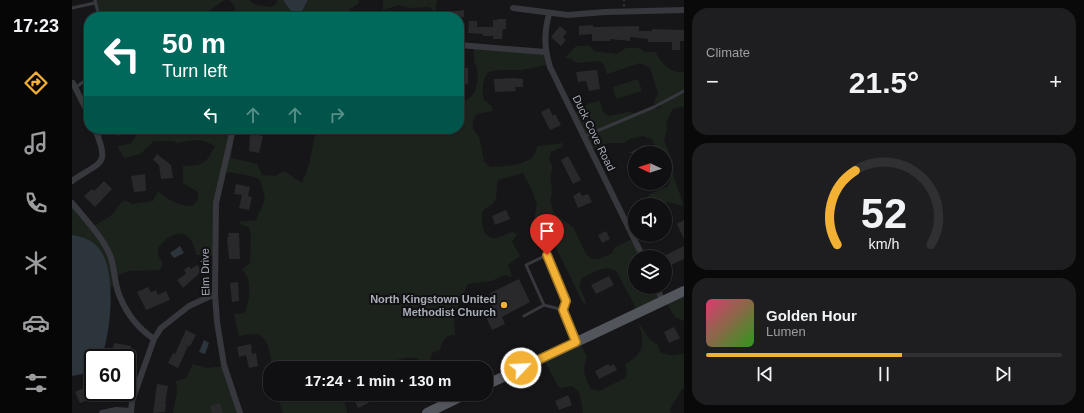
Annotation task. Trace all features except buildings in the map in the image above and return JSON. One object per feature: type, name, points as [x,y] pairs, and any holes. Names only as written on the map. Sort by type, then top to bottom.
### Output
[{"type":"main road","points":[[493,382],[684,291]]},
{"type":"main road","points":[[427,413],[452,401]]},
{"type":"street","points":[[513,8],[549,14],[568,15],[605,12],[684,10]]},
{"type":"street","name":"Duck Cove Road","points":[[549,14],[545,32],[545,52],[550,67],[640,250]]},
{"type":"street","points":[[464,45],[545,52]]},
{"type":"street","points":[[74,83],[84,104]]},
{"type":"street","points":[[72,181],[98,165],[102,158],[103,149],[97,134]]},
{"type":"street","name":"Elm Drive","points":[[232,134],[216,203],[215,294],[224,365],[240,413]]},
{"type":"street","points":[[72,202],[90,222],[105,246],[111,260],[120,296],[127,310],[135,323],[154,339]]},
{"type":"street","points":[[102,413],[116,410],[131,412],[132,401],[154,339],[161,328],[173,317],[203,298],[215,294]]},
{"type":"street","points":[[660,294],[663,301]]},
{"type":"lane","points":[[72,8],[95,2],[98,12]]},
{"type":"lane","points":[[74,83],[84,80]]},
{"type":"lane","points":[[585,136],[654,107],[684,91]]},
{"type":"lane","points":[[544,305],[526,265],[547,255],[566,301],[563,310],[576,342]]},
{"type":"lane","points":[[524,316],[544,305],[563,310]]},
{"type":"shaded area","points":[[92,0],[225,0],[207,12],[96,12]]},
{"type":"shaded area","points":[[229,0],[249,0],[256,5],[271,7],[276,4],[277,0],[283,0],[290,9],[295,12],[236,12],[234,5]]},
{"type":"shaded area","points":[[283,0],[308,0],[302,12],[292,12]]},
{"type":"shaded area","points":[[308,0],[359,0],[358,4],[350,9],[349,12],[302,12]]},
{"type":"shaded area","points":[[383,0],[437,0],[435,12],[429,7],[409,8],[399,5],[383,10]]},
{"type":"shaded area","points":[[576,46],[590,46],[594,51],[616,54],[626,48],[640,48],[645,52],[655,52],[667,67],[675,71],[684,72],[684,107],[673,108],[666,123],[667,129],[664,141],[666,146],[655,146],[652,139],[643,136],[630,139],[624,143],[608,143],[592,149],[573,114],[590,103],[600,101],[603,112],[609,116],[628,112],[638,114],[661,107],[654,103],[658,93],[650,68],[640,63],[607,74],[604,65],[599,61],[577,63],[571,59],[565,58]]},
{"type":"shaded area","points":[[474,47],[543,52],[546,65],[522,70],[500,70],[488,72],[486,75],[483,97],[484,100],[491,105],[493,111],[477,114],[473,122],[474,131],[479,136],[484,161],[490,167],[519,164],[531,158],[535,153],[537,146],[563,143],[562,147],[551,152],[549,160],[553,168],[551,172],[552,191],[550,200],[554,213],[573,227],[586,254],[592,259],[598,259],[611,254],[615,247],[628,241],[634,242],[638,250],[628,250],[628,293],[617,272],[613,269],[604,268],[582,278],[579,286],[587,304],[583,303],[553,241],[548,239],[542,242],[536,239],[533,235],[535,231],[534,220],[537,204],[523,173],[498,180],[495,201],[483,210],[482,214],[483,228],[491,238],[496,238],[512,232],[517,234],[512,242],[520,256],[508,265],[512,277],[505,275],[491,281],[468,284],[454,315],[455,335],[444,339],[440,350],[432,353],[430,361],[419,361],[418,359],[409,358],[394,361],[271,361],[269,348],[264,339],[256,334],[239,336],[234,314],[244,313],[248,303],[249,283],[245,273],[241,270],[250,263],[251,233],[248,227],[240,224],[239,222],[256,220],[265,198],[260,180],[251,176],[228,172],[226,173],[219,203],[216,256],[196,255],[194,246],[190,239],[186,235],[176,234],[164,241],[158,248],[158,255],[163,264],[160,270],[129,271],[119,275],[115,281],[116,287],[109,287],[107,266],[82,236],[72,235],[72,203],[93,226],[110,216],[125,200],[132,204],[153,201],[158,191],[169,200],[178,204],[192,206],[198,200],[198,192],[183,183],[183,166],[196,165],[204,162],[215,146],[204,141],[195,140],[177,143],[173,141],[154,141],[140,154],[124,158],[117,146],[130,144],[137,134],[234,134],[231,158],[257,164],[262,175],[275,176],[284,171],[302,183],[309,165],[315,134],[464,134],[464,101],[473,95],[477,85],[477,67],[474,61]]},
{"type":"shaded area","points":[[638,79],[642,91],[616,99],[613,87]]},
{"type":"shaded area","points":[[672,160],[674,178],[684,206],[672,203],[672,198],[647,198],[650,194],[659,190],[672,190]]},
{"type":"shaded area","points":[[72,235],[89,240],[102,253],[109,276],[110,305],[107,335],[104,349],[84,349],[84,374],[72,376]]},
{"type":"shaded area","points":[[180,246],[184,253],[174,258],[170,253]]},
{"type":"shaded area","points":[[684,291],[684,321],[675,317],[665,301]]},
{"type":"shaded area","points":[[629,294],[659,294],[661,299],[638,312]]},
{"type":"shaded area","points":[[639,324],[649,338],[658,345],[660,352],[672,355],[684,353],[684,388],[670,409],[671,413],[583,413],[578,391],[572,386],[561,388],[558,386],[543,358],[579,341],[587,357],[584,373],[587,381],[591,389],[599,391],[625,378],[627,373],[625,364],[636,356],[641,348],[642,337]]},
{"type":"shaded area","points":[[204,340],[209,343],[205,354],[199,352]]},
{"type":"shaded area","points":[[193,364],[207,368],[225,366],[243,413],[173,413],[177,392],[176,381],[186,378]]},
{"type":"shaded area","points":[[277,401],[344,401],[347,413],[283,413]]},
{"type":"place","name":"North Kingstown United Methodist Church","points":[[504,305]]},
{"type":"route","points":[[521,368],[576,342],[563,310],[566,301],[547,255]]}]
